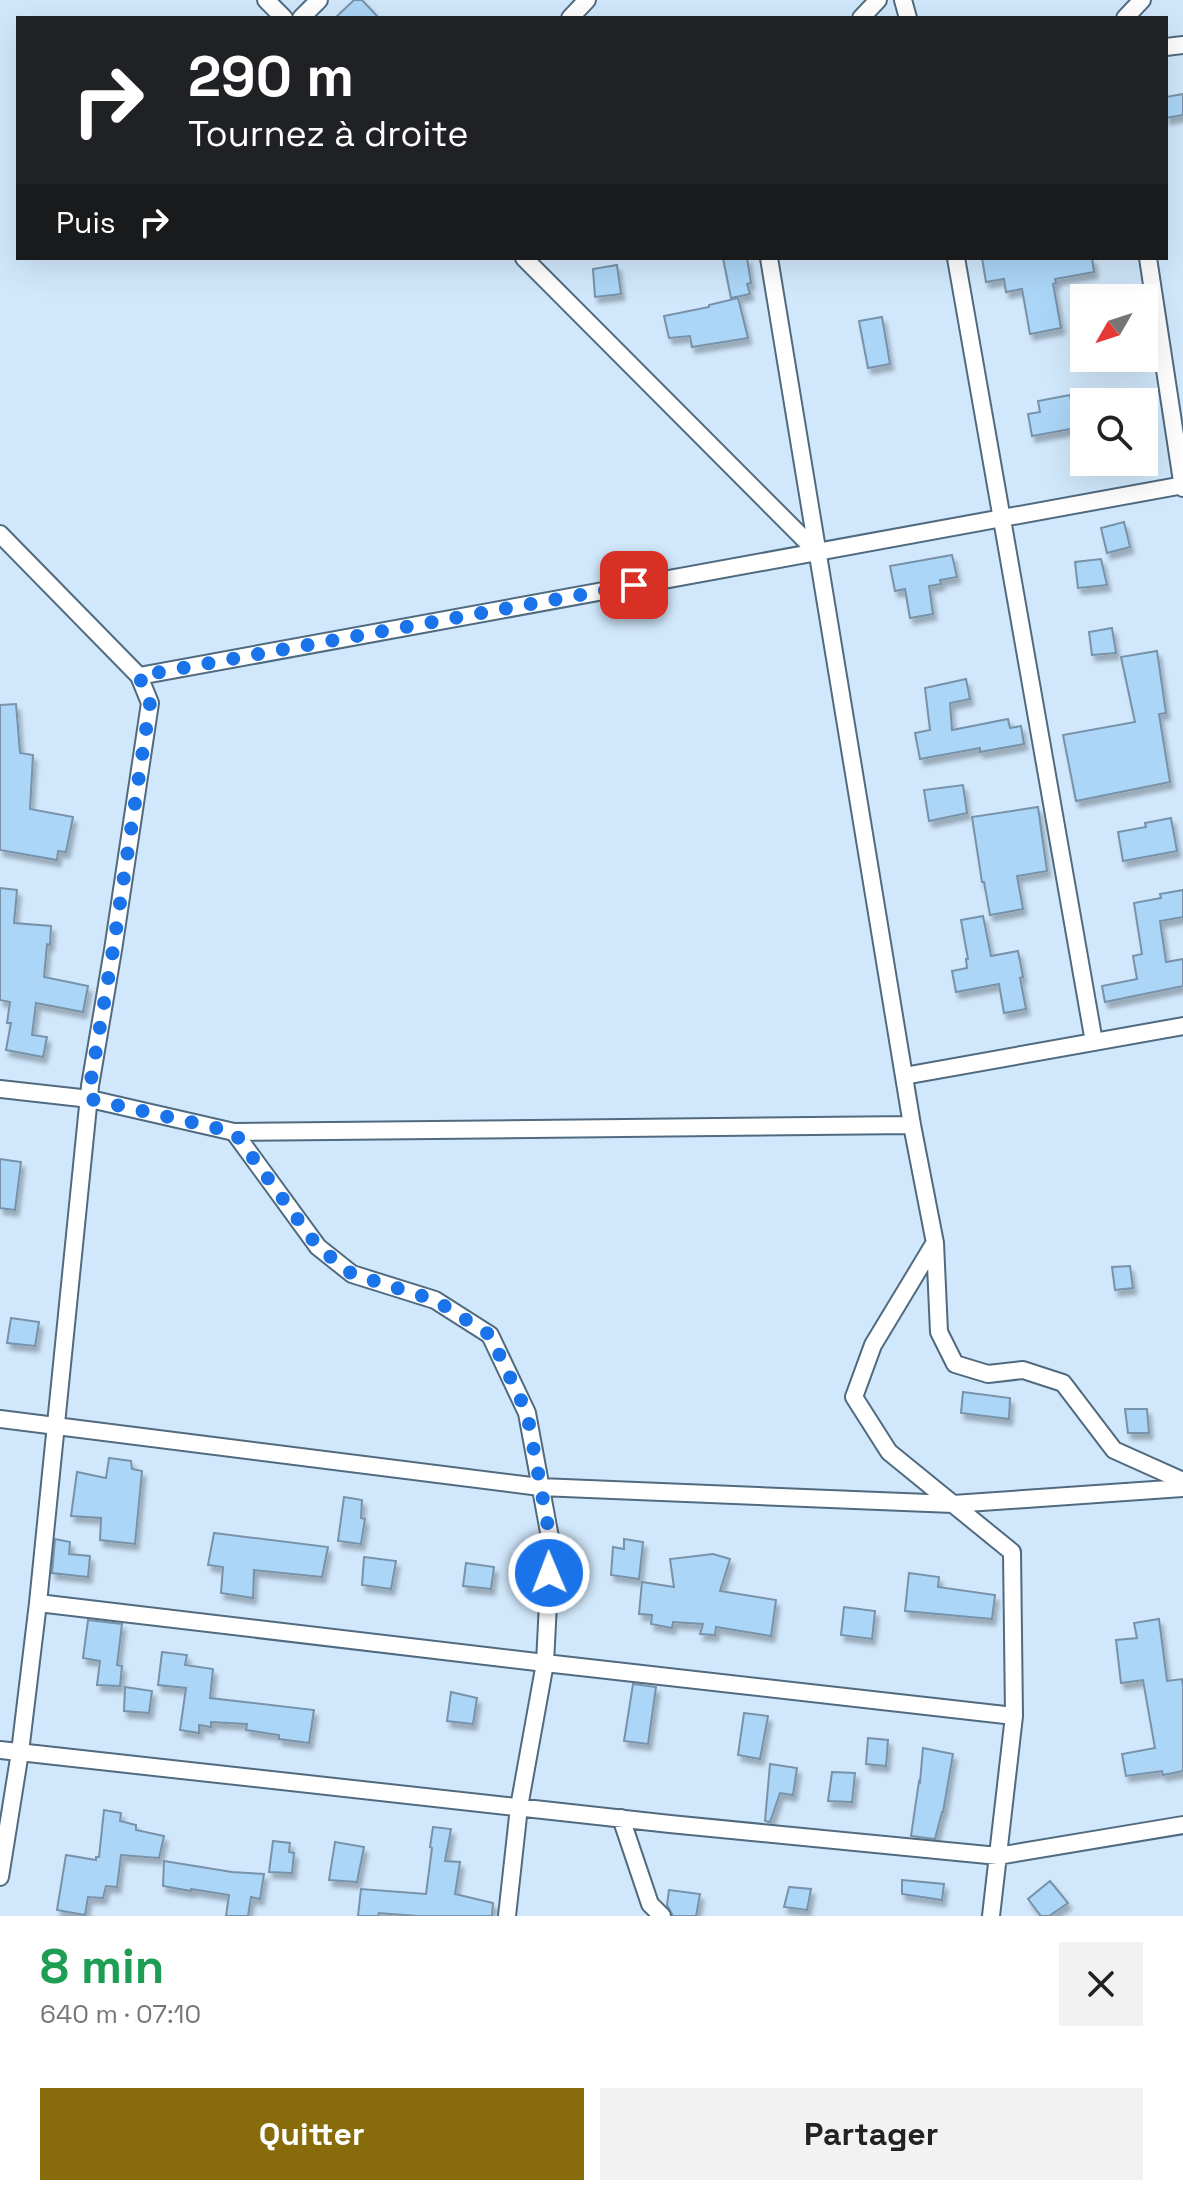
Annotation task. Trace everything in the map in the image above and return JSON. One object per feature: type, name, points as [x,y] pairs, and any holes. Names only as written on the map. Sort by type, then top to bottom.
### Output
[{"type":"street","points":[[266,0],[282,16]]},
{"type":"street","points":[[303,16],[319,0]]},
{"type":"street","points":[[572,16],[587,0]]},
{"type":"street","points":[[863,16],[878,0]]},
{"type":"street","points":[[1127,16],[1142,0]]},
{"type":"street","points":[[526,260],[817,552]]},
{"type":"street","points":[[769,260],[912,1125],[935,1243],[939,1332],[955,1364],[988,1374],[1023,1370],[1063,1383],[1114,1450],[1183,1481]]},
{"type":"street","points":[[956,260],[1094,1042]]},
{"type":"street","points":[[139,676],[1183,486],[1148,260]]},
{"type":"street","points":[[0,534],[139,676],[150,703],[90,1086],[38,1603],[20,1752],[0,1877]]},
{"type":"street","points":[[904,1076],[1183,1026]]},
{"type":"street","points":[[0,1089],[90,1099],[234,1132],[912,1125]]},
{"type":"street","points":[[234,1132],[318,1247],[352,1274],[435,1300],[490,1335],[527,1413],[551,1543],[545,1663],[519,1807],[507,1916]]},
{"type":"street","points":[[935,1243],[873,1345],[854,1397],[889,1452],[1012,1552],[1014,1716],[991,1916]]},
{"type":"street","points":[[0,1419],[540,1487],[953,1504],[1183,1488]]},
{"type":"street","points":[[38,1603],[1014,1716]]},
{"type":"street","points":[[0,1750],[998,1856],[1183,1825]]},
{"type":"street","points":[[621,1818],[650,1904],[662,1916]]},
{"type":"building","points":[[354,0],[362,0],[377,16],[337,16]]},
{"type":"building","points":[[1183,94],[1183,115],[1168,118],[1168,97]]},
{"type":"building","points":[[723,260],[747,260],[750,294],[731,298]]},
{"type":"building","points":[[982,260],[1092,260],[1094,272],[1055,279],[1056,283],[1053,284],[1061,328],[1030,334],[1022,289],[1006,292],[1004,279],[986,282]]},
{"type":"building","points":[[617,265],[621,294],[595,297],[593,269]]},
{"type":"building","points":[[738,298],[748,338],[692,347],[690,336],[669,338],[664,316]]},
{"type":"building","points":[[882,317],[890,364],[868,368],[859,321]]},
{"type":"building","points":[[1070,395],[1070,429],[1032,436],[1028,414],[1040,412],[1038,401]]},
{"type":"building","points":[[1124,522],[1130,547],[1107,553],[1101,528]]},
{"type":"building","points":[[952,555],[957,577],[929,586],[933,614],[910,618],[905,589],[895,591],[890,566]]},
{"type":"building","points":[[1101,559],[1107,585],[1078,588],[1075,562]]},
{"type":"building","points":[[1112,628],[1116,653],[1092,655],[1089,632]]},
{"type":"building","points":[[1157,651],[1166,713],[1159,714],[1170,782],[1076,801],[1063,735],[1135,722],[1121,657]]},
{"type":"building","points":[[966,679],[970,699],[950,703],[952,730],[1008,719],[1010,728],[1021,726],[1024,744],[920,759],[915,733],[930,730],[925,688]]},
{"type":"building","points":[[16,704],[20,753],[33,755],[30,809],[73,817],[66,852],[58,851],[57,860],[0,850],[0,705]]},
{"type":"building","points":[[963,785],[967,813],[929,821],[924,790]]},
{"type":"building","points":[[1038,807],[1047,871],[1017,876],[1023,909],[990,915],[972,817]]},
{"type":"building","points":[[1171,818],[1177,851],[1123,861],[1118,832]]},
{"type":"building","points":[[0,888],[17,890],[14,923],[51,926],[44,977],[88,986],[83,1012],[36,1003],[32,1035],[47,1037],[43,1057],[6,1050],[11,1023],[7,1023],[10,1002],[0,1000]]},
{"type":"building","points":[[1183,890],[1183,917],[1160,921],[1166,962],[1183,959],[1183,986],[1105,1002],[1102,986],[1137,979],[1133,956],[1142,954],[1134,903]]},
{"type":"building","points":[[983,916],[991,956],[1018,951],[1026,1009],[1004,1013],[999,984],[956,992],[952,971],[967,968],[968,959],[961,920]]},
{"type":"building","points":[[0,1159],[21,1162],[15,1210],[0,1208]]},
{"type":"building","points":[[1130,1266],[1133,1288],[1115,1290],[1112,1267]]},
{"type":"building","points":[[11,1318],[39,1322],[35,1346],[7,1343]]},
{"type":"building","points":[[963,1392],[1010,1398],[1009,1419],[961,1413]]},
{"type":"building","points":[[1125,1409],[1147,1409],[1149,1433],[1128,1433]]},
{"type":"building","points":[[109,1458],[131,1461],[132,1469],[142,1471],[135,1544],[100,1540],[101,1518],[71,1516],[77,1472],[106,1478]]},
{"type":"building","points":[[344,1497],[362,1500],[361,1518],[365,1519],[361,1544],[338,1541]]},
{"type":"building","points":[[214,1533],[328,1547],[322,1577],[254,1570],[253,1598],[221,1593],[223,1567],[208,1565]]},
{"type":"building","points":[[55,1539],[70,1542],[69,1554],[90,1556],[88,1577],[52,1573]]},
{"type":"building","points":[[624,1539],[643,1542],[639,1579],[611,1575],[613,1547],[624,1549]]},
{"type":"building","points":[[713,1554],[730,1559],[720,1591],[776,1600],[771,1636],[716,1627],[715,1635],[700,1634],[703,1624],[673,1622],[672,1628],[651,1624],[652,1615],[639,1614],[642,1582],[674,1587],[670,1559]]},
{"type":"building","points":[[364,1557],[396,1561],[391,1589],[362,1585]]},
{"type":"building","points":[[466,1563],[494,1567],[491,1589],[463,1586]]},
{"type":"building","points":[[909,1573],[939,1577],[938,1587],[995,1595],[992,1619],[905,1611]]},
{"type":"building","points":[[844,1607],[875,1611],[872,1639],[841,1635]]},
{"type":"building","points":[[1159,1619],[1167,1681],[1182,1679],[1183,1771],[1126,1776],[1122,1754],[1155,1748],[1143,1680],[1121,1683],[1116,1640],[1137,1638],[1134,1623]]},
{"type":"building","points":[[88,1620],[122,1624],[117,1665],[122,1666],[120,1686],[97,1685],[100,1661],[83,1658]]},
{"type":"building","points":[[162,1652],[187,1655],[185,1665],[213,1669],[210,1698],[314,1710],[309,1743],[246,1730],[247,1724],[211,1722],[211,1727],[199,1725],[199,1733],[180,1730],[186,1688],[158,1685]]},
{"type":"building","points":[[633,1684],[656,1687],[648,1744],[624,1741]]},
{"type":"building","points":[[125,1687],[152,1691],[149,1713],[124,1711]]},
{"type":"building","points":[[451,1692],[477,1698],[473,1724],[447,1721]]},
{"type":"building","points":[[744,1713],[768,1716],[760,1759],[738,1755]]},
{"type":"building","points":[[868,1738],[888,1740],[886,1766],[866,1764]]},
{"type":"building","points":[[923,1748],[953,1754],[935,1839],[911,1836]]},
{"type":"building","points":[[770,1764],[797,1768],[793,1795],[780,1793],[770,1822],[765,1821]]},
{"type":"building","points":[[832,1772],[855,1773],[852,1802],[828,1801]]},
{"type":"building","points":[[104,1810],[121,1813],[120,1821],[136,1825],[136,1830],[164,1836],[159,1858],[121,1855],[117,1887],[106,1886],[103,1898],[88,1897],[85,1915],[57,1910],[66,1855],[96,1860],[99,1857]]},
{"type":"building","points":[[433,1827],[451,1829],[445,1861],[460,1862],[455,1894],[493,1903],[492,1916],[379,1913],[378,1916],[358,1916],[361,1889],[426,1894]]},
{"type":"building","points":[[273,1841],[290,1843],[289,1852],[294,1853],[292,1873],[269,1872]]},
{"type":"building","points":[[335,1842],[364,1847],[357,1882],[329,1880]]},
{"type":"building","points":[[164,1861],[264,1874],[260,1899],[251,1897],[248,1916],[226,1916],[229,1895],[163,1886]]},
{"type":"building","points":[[902,1880],[944,1884],[942,1900],[902,1894]]},
{"type":"building","points":[[1050,1881],[1068,1903],[1049,1916],[1041,1916],[1028,1899]]},
{"type":"building","points":[[789,1887],[811,1889],[807,1910],[784,1907]]},
{"type":"building","points":[[669,1890],[700,1894],[696,1916],[673,1916],[667,1905]]},
{"type":"route","points":[[549,1573],[551,1543],[527,1413],[490,1335],[435,1300],[352,1274],[318,1247],[234,1132],[90,1099],[90,1086],[150,703],[139,676],[634,585]]}]
